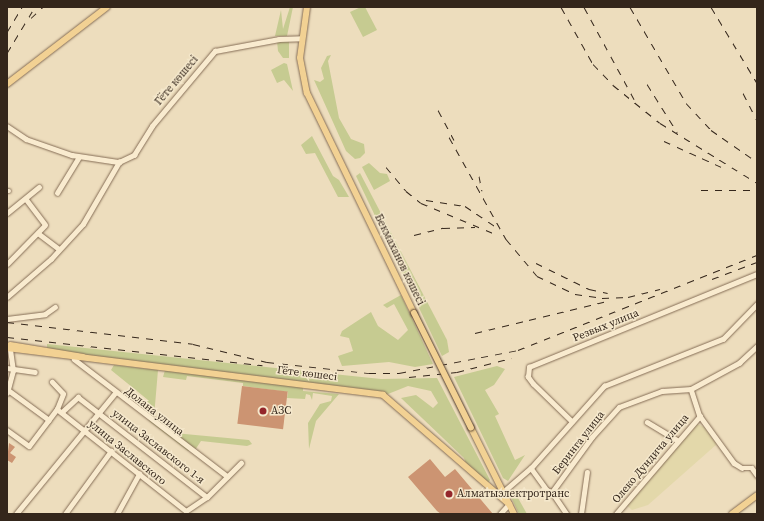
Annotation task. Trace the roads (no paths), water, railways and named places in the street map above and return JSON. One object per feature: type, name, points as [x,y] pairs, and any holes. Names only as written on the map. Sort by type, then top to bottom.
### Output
[{"type":"main road","points":[[7,84],[107,7]]},
{"type":"main road","name":"Бекмаханов көшесі","points":[[307,7],[302,38],[300,67],[307,93],[514,514]]},
{"type":"main road","name":"Гёте көшесі","points":[[8,347],[74,359],[92,359],[383,395],[485,486],[509,504]]},
{"type":"main road","name":"Гёте көшесі","points":[[8,347],[68,352],[92,359]]},
{"type":"main road","points":[[485,486],[493,485],[494,474]]},
{"type":"main road","points":[[732,514],[757,495]]},
{"type":"street","name":"Гёте көшесі","points":[[7,297],[59,250],[83,224],[119,162],[134,155],[152,126],[215,52],[279,39],[302,38]]},
{"type":"street","points":[[7,126],[26,139],[78,157],[119,162]]},
{"type":"street","points":[[57,193],[78,157]]},
{"type":"street","points":[[7,214],[19,202],[26,200],[39,187]]},
{"type":"street","points":[[7,264],[38,233],[45,222],[26,200]]},
{"type":"street","points":[[38,233],[59,250]]},
{"type":"street","name":"Резвых улица","points":[[572,422],[533,384],[528,377],[529,367],[757,274]]},
{"type":"street","name":"Беринга улица","points":[[503,492],[531,468],[604,386],[723,339],[757,304]]},
{"type":"street","points":[[7,319],[45,314],[55,307]]},
{"type":"street","name":"Беринга улица","points":[[531,468],[547,490],[552,492],[592,437],[619,407],[662,391],[692,389],[733,368],[757,346]]},
{"type":"street","points":[[8,347],[13,369],[7,390],[49,420]]},
{"type":"street","name":"Долана улица","points":[[74,359],[115,393],[227,476]]},
{"type":"street","points":[[7,368],[36,372]]},
{"type":"street","points":[[7,430],[29,446],[57,409],[63,391],[52,382]]},
{"type":"street","points":[[692,389],[700,416],[736,466],[752,468],[757,475]]},
{"type":"street","points":[[16,514],[83,429],[115,393]]},
{"type":"street","name":"улица Заславского 1-я","points":[[62,412],[78,397],[207,497]]},
{"type":"street","name":"улица Заславского","points":[[57,409],[186,511],[207,497]]},
{"type":"street","name":"Олеко Дундича улица","points":[[616,514],[677,440],[700,416]]},
{"type":"street","points":[[647,422],[677,440]]},
{"type":"street","points":[[65,514],[111,451]]},
{"type":"street","points":[[207,497],[241,463]]},
{"type":"street","points":[[581,514],[587,472]]},
{"type":"street","points":[[117,514],[139,474]]},
{"type":"street","points":[[552,492],[567,514]]},
{"type":"street","points":[[500,514],[509,504]]},
{"type":"railway","points":[[7,32],[22,7]]},
{"type":"railway","points":[[7,53],[35,7]]},
{"type":"railway","points":[[31,18],[43,7]]},
{"type":"railway","points":[[561,7],[593,64],[613,85],[660,123],[757,183]]},
{"type":"railway","points":[[584,7],[634,99]]},
{"type":"railway","points":[[630,7],[686,103],[711,130],[757,162]]},
{"type":"railway","points":[[711,7],[757,83]]},
{"type":"railway","points":[[647,84],[677,132]]},
{"type":"railway","points":[[743,93],[757,120]]},
{"type":"railway","points":[[438,110],[454,140]]},
{"type":"railway","points":[[449,137],[506,239],[537,276],[575,294],[602,298],[628,297],[660,289]]},
{"type":"railway","points":[[664,141],[728,170]]},
{"type":"railway","points":[[386,167],[406,191],[421,203],[493,233]]},
{"type":"railway","points":[[479,176],[482,191]]},
{"type":"railway","points":[[701,190],[757,190]]},
{"type":"railway","points":[[426,200],[465,206],[496,227]]},
{"type":"railway","points":[[414,235],[443,228],[475,227]]},
{"type":"railway","points":[[7,322],[193,344],[267,362],[369,373],[399,373],[518,350],[757,255]]},
{"type":"railway","points":[[712,279],[757,262]]},
{"type":"railway","points":[[536,263],[589,289],[608,293]]},
{"type":"railway","points":[[475,333],[607,301]]},
{"type":"railway","points":[[7,337],[262,365]]},
{"type":"railway","points":[[409,377],[457,372],[511,358]]},
{"type":"place","name":"АЗС","points":[[263,411]]},
{"type":"place","name":"Алматыэлектротранс","points":[[449,494]]}]
